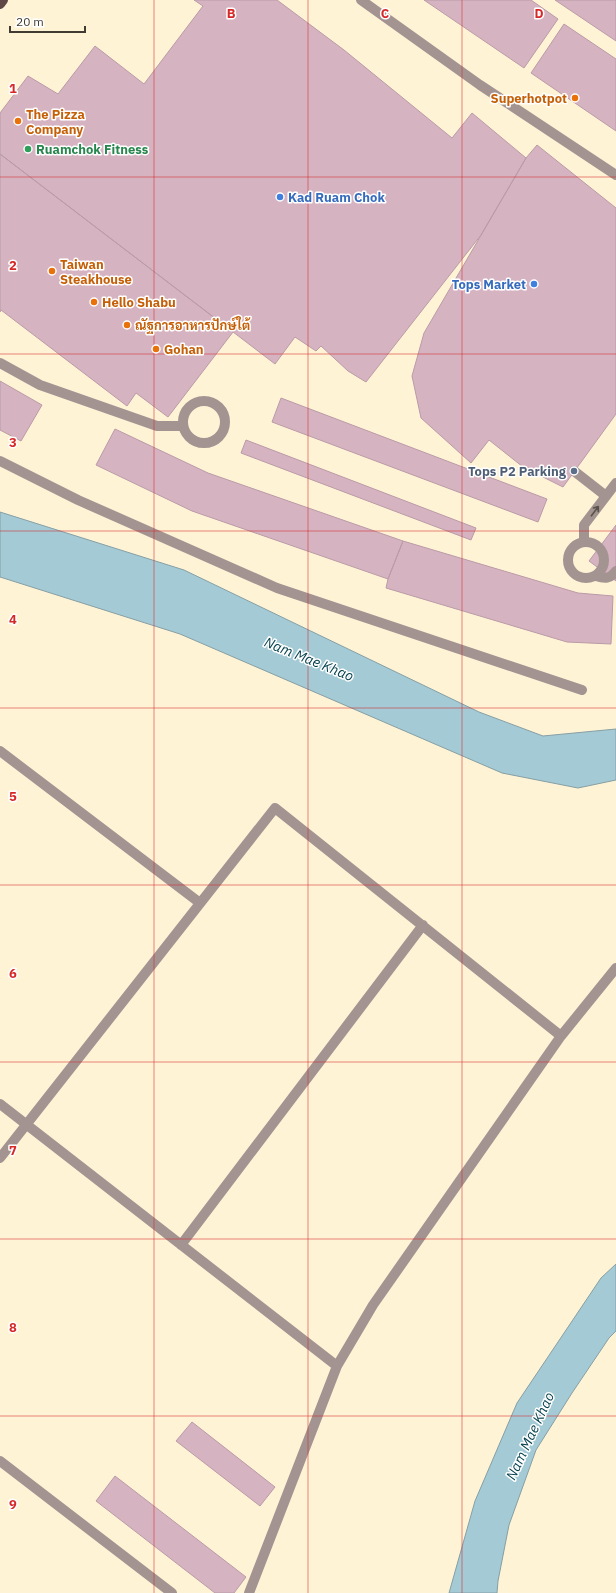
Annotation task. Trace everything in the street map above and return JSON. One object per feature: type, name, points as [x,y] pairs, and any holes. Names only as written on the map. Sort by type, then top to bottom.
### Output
[{"type":"main road","points":[[0,4],[3,0]]},
{"type":"street","points":[[361,0],[480,84],[616,176]]},
{"type":"street","points":[[0,363],[40,385],[157,426],[184,426]]},
{"type":"street","points":[[205,401],[212,403],[219,408],[223,414],[225,423],[224,430],[220,435],[215,440],[206,443],[190,438],[185,432],[184,426],[183,419],[188,408],[194,404],[205,401]]},
{"type":"street","points":[[0,461],[78,500],[277,588],[582,690]]},
{"type":"street","points":[[574,471],[606,496]]},
{"type":"street","points":[[584,542],[584,525],[616,483]]},
{"type":"street","points":[[596,576],[603,565],[602,554],[595,545],[584,542],[578,544],[570,552],[568,561],[570,569],[585,578],[596,576],[604,579],[611,577],[616,571]]},
{"type":"street","points":[[0,751],[200,904]]},
{"type":"street","points":[[0,1158],[275,808],[560,1036]]},
{"type":"street","points":[[182,1245],[423,925]]},
{"type":"street","points":[[249,1593],[338,1366],[373,1305],[560,1036],[616,968]]},
{"type":"street","points":[[0,1104],[338,1366]]},
{"type":"street","points":[[0,1461],[172,1593]]},
{"type":"water","name":"Nam Mae Khao","points":[[0,512],[184,570],[479,712],[543,736],[616,729],[616,780],[578,788],[502,773],[180,634],[0,577]]},
{"type":"water","name":"Nam Mae Khao","points":[[616,1264],[616,1331],[609,1338],[572,1393],[536,1450],[509,1525],[497,1593],[449,1593],[475,1501],[517,1403],[601,1278]]},
{"type":"building","name":"Kad Ruam Chok","points":[[194,0],[277,0],[344,50],[452,138],[472,113],[526,158],[481,235],[366,382],[348,371],[321,346],[316,351],[295,337],[275,364],[0,154],[0,113],[28,76],[58,94],[95,46],[144,84],[203,6]]},
{"type":"building","points":[[424,0],[531,0],[558,19],[524,68]]},
{"type":"building","points":[[555,0],[616,0],[616,41]]},
{"type":"building","points":[[564,24],[616,59],[616,131],[531,73]]},
{"type":"building","name":"Tops Market","points":[[537,145],[616,208],[616,414],[563,487],[523,467],[489,440],[471,463],[421,418],[412,376],[424,333],[526,158]]},
{"type":"building","points":[[0,154],[233,332],[168,417],[136,393],[127,406],[1,310],[0,312]]},
{"type":"building","points":[[0,381],[42,405],[21,441],[0,430]]},
{"type":"building","points":[[281,398],[547,499],[538,522],[272,422]]},
{"type":"building","points":[[115,429],[208,473],[403,541],[388,579],[192,511],[96,465]]},
{"type":"building","points":[[246,440],[476,528],[471,540],[241,453]]},
{"type":"building","points":[[616,525],[616,581],[589,561]]},
{"type":"building","points":[[403,541],[578,593],[613,596],[611,644],[567,642],[386,588]]},
{"type":"building","points":[[192,1422],[275,1487],[260,1506],[176,1441]]},
{"type":"building","points":[[115,1476],[246,1577],[234,1593],[215,1593],[96,1501]]},
{"type":"place","name":"Superhotpot","points":[[575,98]]},
{"type":"place","name":"The Pizza Company","points":[[18,121]]},
{"type":"place","name":"Ruamchok Fitness","points":[[28,149]]},
{"type":"place","name":"Kad Ruam Chok","points":[[280,197]]},
{"type":"place","name":"Taiwan Steakhouse","points":[[52,271]]},
{"type":"place","name":"Tops Market","points":[[534,284]]},
{"type":"place","name":"Hello Shabu","points":[[94,302]]},
{"type":"place","name":"ณัฐการอาหารปักษ์ใต้","points":[[127,325]]},
{"type":"place","name":"Gohan","points":[[156,349]]},
{"type":"place","name":"Tops P2 Parking","points":[[574,471]]}]
